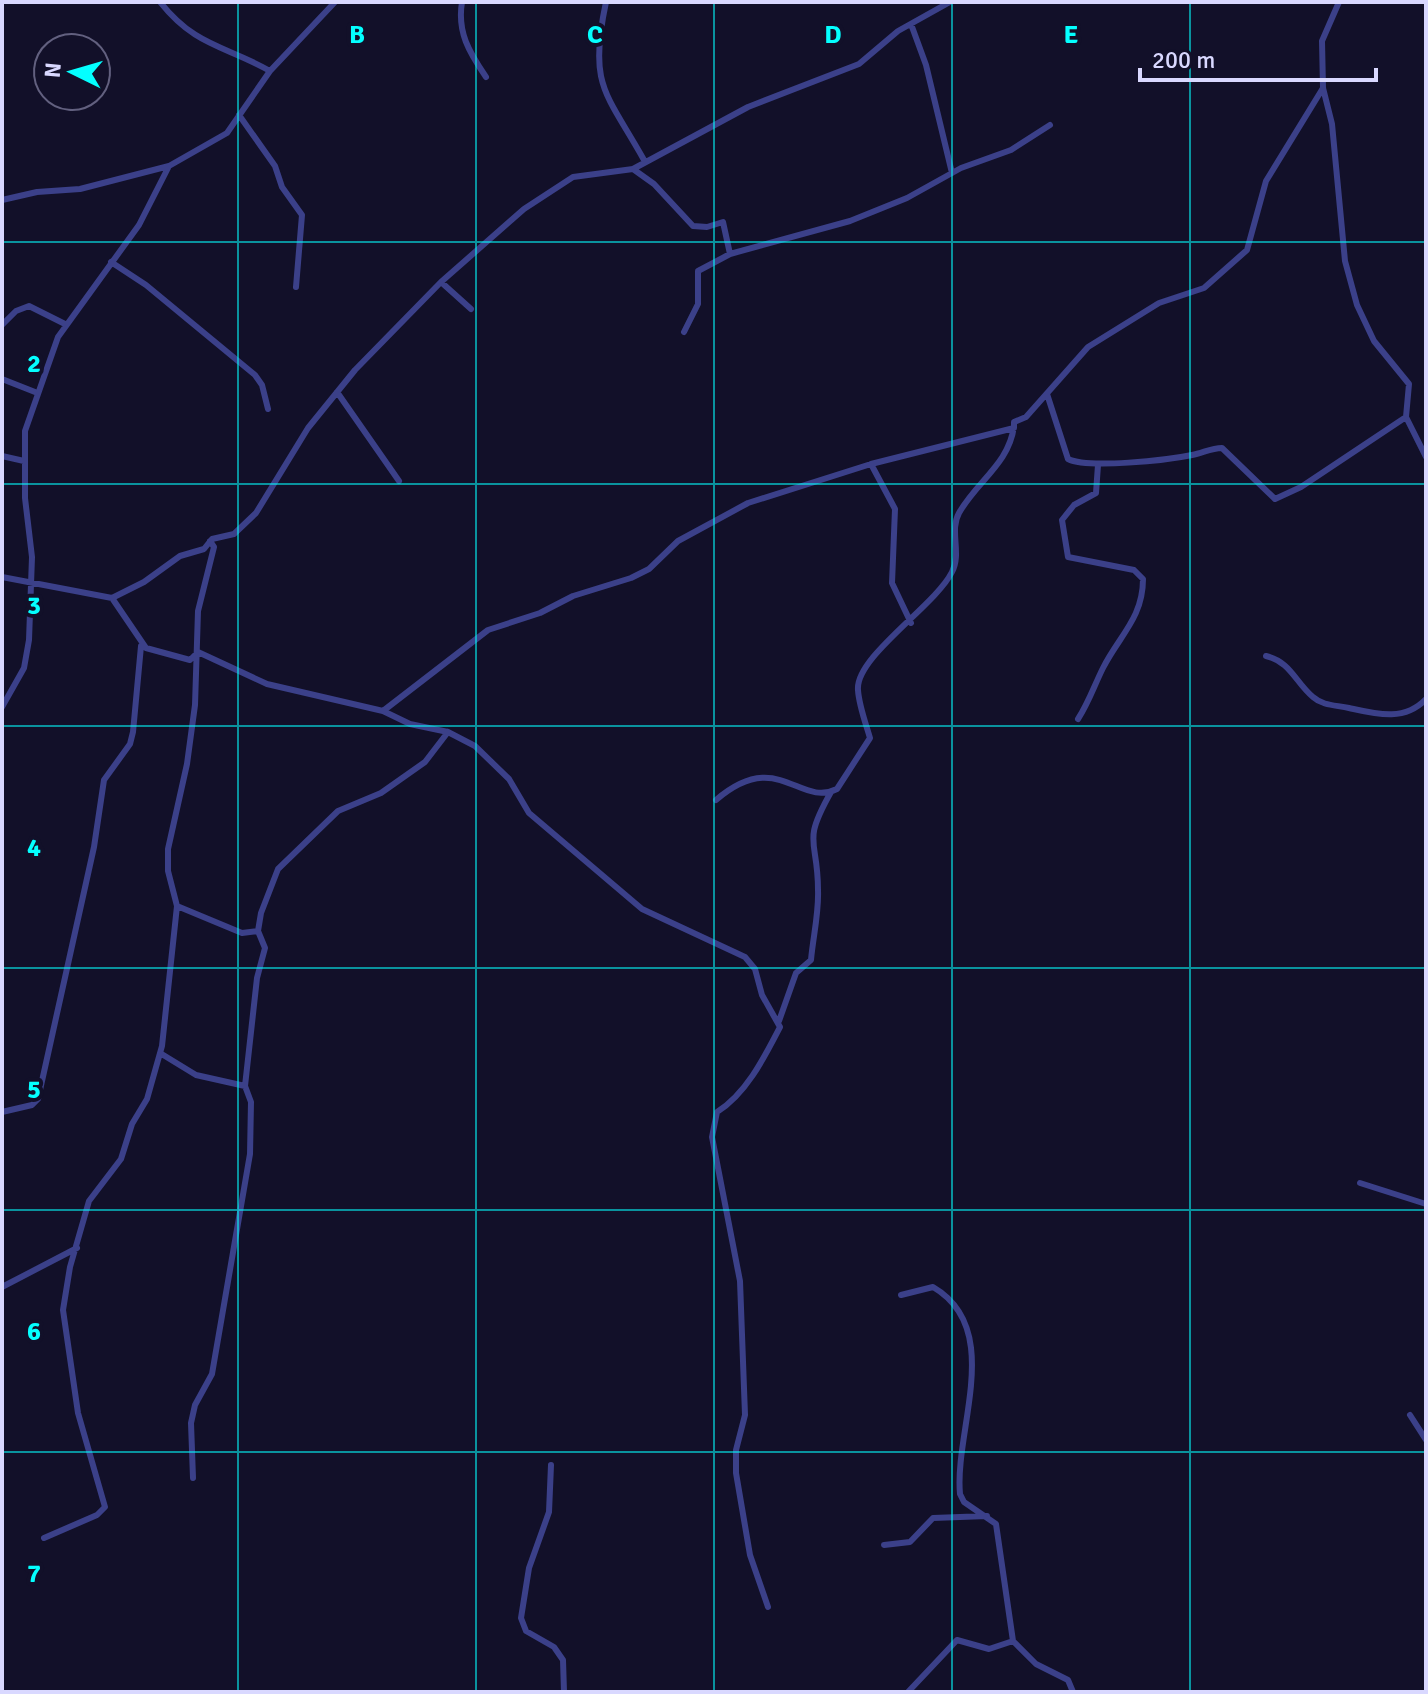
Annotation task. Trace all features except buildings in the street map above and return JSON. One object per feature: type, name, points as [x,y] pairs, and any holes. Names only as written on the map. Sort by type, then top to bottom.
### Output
[{"type":"street","points":[[160,2],[180,26],[207,45],[239,55],[270,71]]},
{"type":"street","points":[[2,200],[37,192],[80,189],[169,166],[211,145],[227,133],[270,71],[335,2]]},
{"type":"street","points":[[462,2],[460,17],[466,48],[486,77]]},
{"type":"street","points":[[606,2],[599,72],[614,113],[644,160]]},
{"type":"street","points":[[2,577],[112,598],[144,582],[180,556],[204,549],[210,541],[234,534],[256,513],[308,428],[337,392],[441,282],[524,209],[573,177],[633,169],[644,160],[707,131],[748,107],[859,64],[911,24],[950,2]]},
{"type":"street","points":[[1339,2],[1322,41],[1323,88],[1332,124],[1345,261],[1357,305],[1374,341],[1409,384],[1406,417],[1426,457]]},
{"type":"street","points":[[911,24],[926,65],[952,173]]},
{"type":"street","points":[[1014,422],[1026,417],[1088,347],[1134,315],[1204,288],[1247,250],[1266,181],[1323,88]]},
{"type":"street","points":[[239,115],[275,166],[282,187],[302,215],[296,287]]},
{"type":"street","points":[[684,332],[698,304],[697,272],[730,254],[850,221],[907,198],[952,173],[1011,150],[1050,125]]},
{"type":"street","points":[[2,707],[28,656],[33,581],[24,461],[25,431],[35,392],[65,324],[144,217],[169,166]]},
{"type":"street","points":[[633,169],[654,184],[693,226],[707,227],[723,222],[730,254]]},
{"type":"street","points":[[111,262],[146,285],[255,375],[262,385],[268,409]]},
{"type":"street","points":[[441,282],[471,309]]},
{"type":"street","points":[[2,325],[16,311],[29,306],[65,324]]},
{"type":"street","points":[[2,379],[35,392]]},
{"type":"street","points":[[337,392],[399,481]]},
{"type":"street","points":[[1047,394],[1068,459],[1098,465],[1228,449],[1268,494],[1282,498],[1406,417]]},
{"type":"street","points":[[383,711],[488,630],[540,613],[573,596],[631,578],[649,569],[678,541],[748,503],[871,464],[1014,428],[1014,422]]},
{"type":"street","points":[[716,800],[748,778],[772,778],[808,790],[831,792],[837,789],[870,738],[858,691],[859,679],[874,657],[911,623],[954,569],[957,551],[954,524],[960,511],[1007,453],[1014,422]]},
{"type":"street","points":[[2,456],[24,461]]},
{"type":"street","points":[[871,464],[895,509],[892,583],[911,623]]},
{"type":"street","points":[[1078,719],[1090,701],[1104,667],[1137,618],[1143,589],[1143,579],[1134,570],[1068,557],[1062,520],[1074,505],[1096,493],[1098,465]]},
{"type":"street","points":[[44,1538],[97,1515],[105,1507],[78,1413],[63,1310],[89,1201],[121,1159],[132,1124],[147,1099],[160,1053],[169,1003],[177,906],[168,871],[168,849],[187,764],[198,652],[198,611],[214,547],[210,541]]},
{"type":"street","points":[[2,1112],[32,1105],[38,1099],[94,847],[104,780],[130,744],[133,732],[141,646],[112,598]]},
{"type":"street","points":[[141,646],[190,660],[198,652]]},
{"type":"street","points":[[198,652],[267,684],[383,711],[410,724],[448,732],[485,753],[509,779],[529,813],[642,909],[745,957],[755,969],[762,995],[779,1021]]},
{"type":"street","points":[[1266,656],[1286,664],[1315,699],[1329,705],[1390,716],[1411,711],[1426,699]]},
{"type":"street","points":[[193,1478],[191,1423],[195,1405],[211,1379],[248,1167],[251,1102],[245,1086],[257,978],[265,948],[258,931],[261,913],[278,869],[338,811],[381,793],[425,762],[448,732]]},
{"type":"street","points":[[768,1607],[750,1555],[736,1473],[736,1450],[745,1415],[740,1281],[712,1137],[717,1112],[733,1102],[747,1084],[778,1031],[796,973],[811,960],[818,889],[810,839],[815,821],[831,792]]},
{"type":"street","points":[[177,906],[242,933],[258,931]]},
{"type":"street","points":[[160,1053],[196,1075],[245,1086]]},
{"type":"street","points":[[1360,1183],[1426,1204]]},
{"type":"street","points":[[2,1287],[77,1248]]},
{"type":"street","points":[[901,1295],[933,1287],[959,1310],[972,1349],[960,1494],[964,1502],[987,1516],[998,1530],[1013,1641],[1036,1664],[1068,1680],[1073,1692]]},
{"type":"street","points":[[1410,1415],[1426,1440]]},
{"type":"street","points":[[551,1465],[549,1512],[529,1568],[521,1618],[526,1631],[554,1647],[563,1660],[564,1692]]},
{"type":"street","points":[[884,1545],[910,1542],[923,1524],[942,1515],[987,1516]]},
{"type":"street","points":[[908,1692],[957,1640],[989,1649],[1013,1641]]}]
